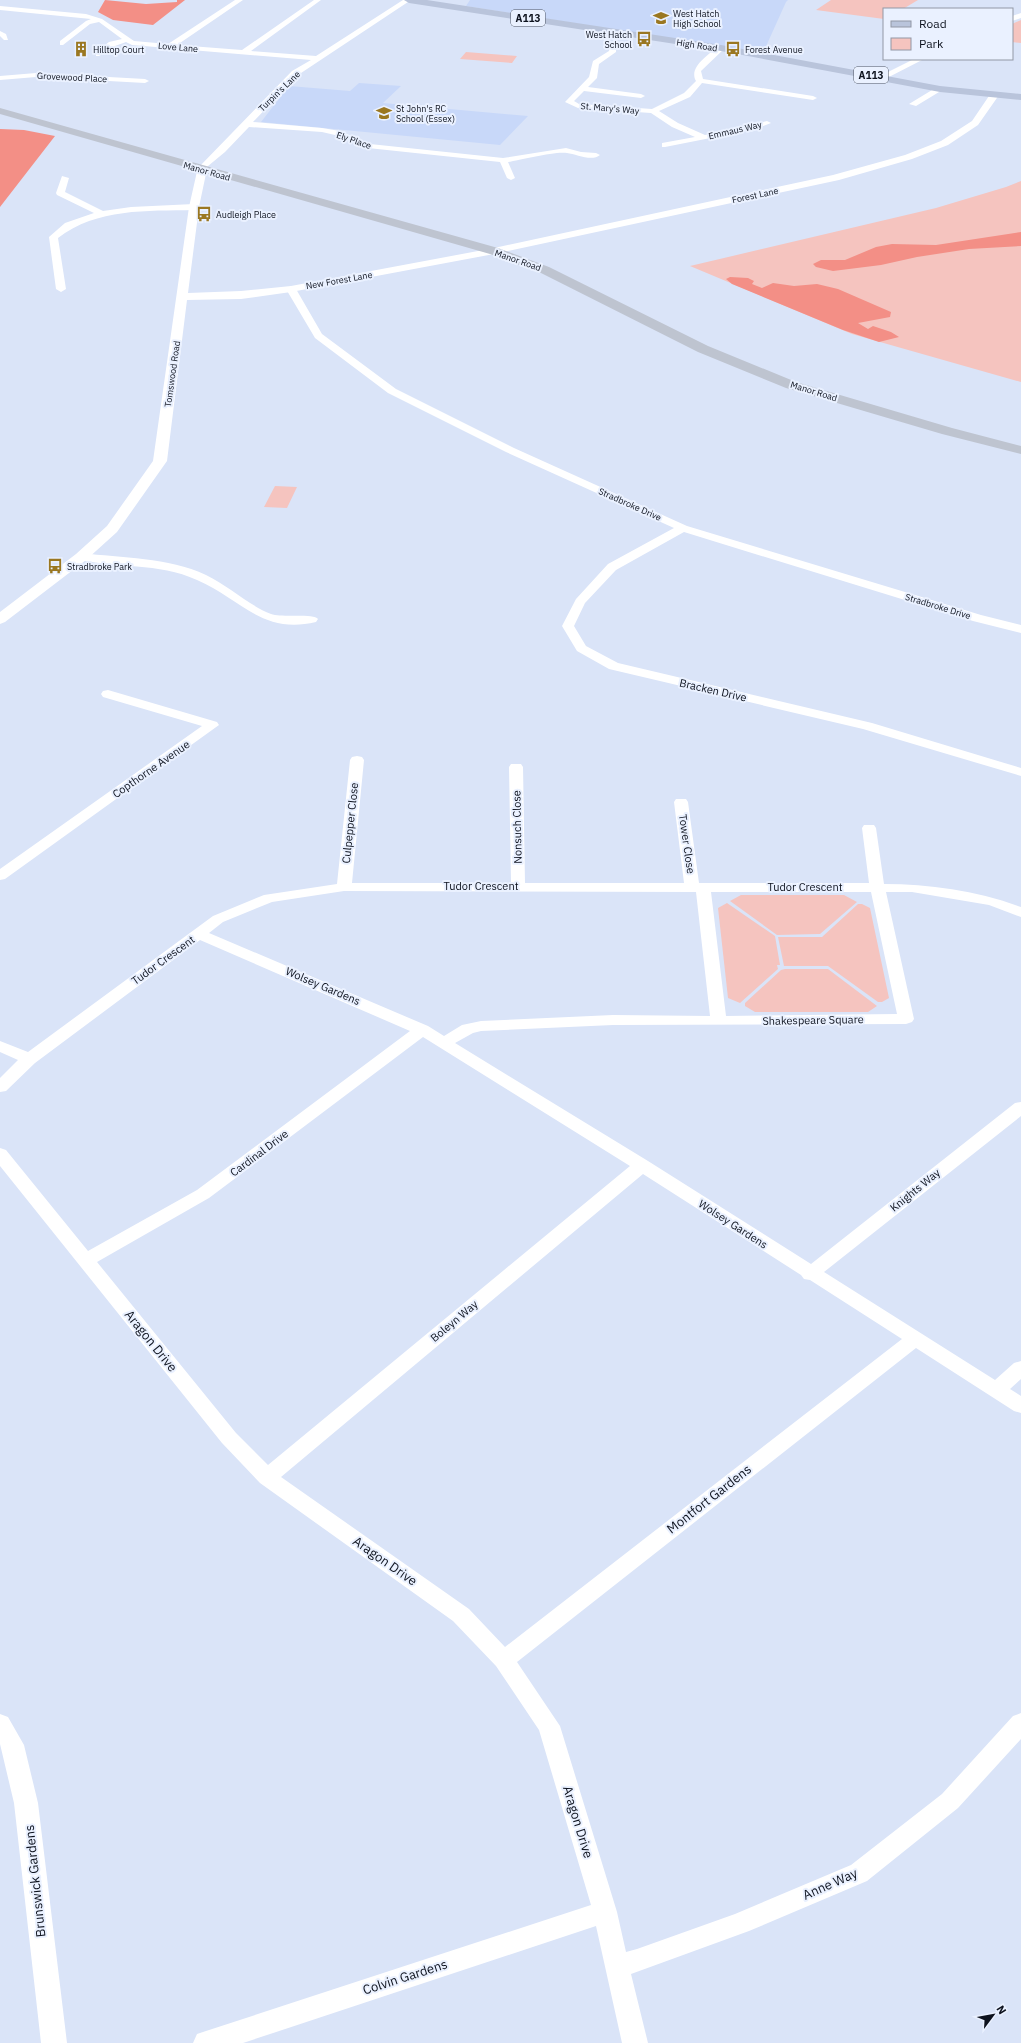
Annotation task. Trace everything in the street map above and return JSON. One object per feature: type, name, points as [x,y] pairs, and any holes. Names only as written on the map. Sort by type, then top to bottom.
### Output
[{"type":"main road","name":"High Road","points":[[409,0],[721,48],[940,89],[1021,97]]},
{"type":"main road","name":"Manor Road","points":[[1,112],[494,251],[545,270],[703,349],[791,385],[946,431],[1021,450]]},
{"type":"street","points":[[170,46],[240,0]]},
{"type":"street","points":[[244,52],[318,0]]},
{"type":"street","name":"Turpin's Lane","points":[[202,169],[295,73],[316,58],[409,0]]},
{"type":"street","name":"Love Lane","points":[[0,8],[86,16],[100,20],[132,43],[316,58]]},
{"type":"street","points":[[63,43],[88,22],[100,20]]},
{"type":"street","points":[[0,33],[4,35],[6,39]]},
{"type":"street","points":[[99,54],[112,44],[127,40]]},
{"type":"street","points":[[700,81],[697,76],[697,70],[700,65],[721,48]]},
{"type":"street","name":"St. Mary's Way","points":[[613,49],[612,52],[596,63],[593,78],[569,102],[578,106],[653,111]]},
{"type":"street","points":[[882,77],[918,60]]},
{"type":"street","name":"Grovewood Place","points":[[0,78],[36,75],[145,81]]},
{"type":"street","points":[[700,81],[813,98]]},
{"type":"street","points":[[653,111],[687,95],[700,81]]},
{"type":"street","points":[[582,89],[641,96]]},
{"type":"street","points":[[913,104],[940,89]]},
{"type":"street","name":"Forest Lane","points":[[494,251],[820,181],[886,163],[957,137],[976,122],[994,95]]},
{"type":"street","name":"Emmaus Way","points":[[653,111],[675,125],[703,137]]},
{"type":"street","name":"Emmaus Way","points":[[665,145],[756,127],[768,122]]},
{"type":"street","name":"Ely Place","points":[[246,124],[322,130],[337,133],[368,146],[414,155],[503,160],[566,150],[581,154],[596,155]]},
{"type":"street","points":[[503,160],[511,178]]},
{"type":"street","name":"Tomswood Road","points":[[0,619],[83,555],[112,529],[160,461],[194,206],[202,169]]},
{"type":"street","points":[[65,178],[60,193],[103,214]]},
{"type":"street","points":[[61,289],[53,237],[70,224],[103,214],[140,209],[194,206]]},
{"type":"street","name":"New Forest Lane","points":[[183,297],[242,295],[291,289],[494,251]]},
{"type":"street","name":"Stradbroke Drive","points":[[291,289],[318,336],[392,391],[510,450],[682,528],[977,618],[1021,629]]},
{"type":"street","name":"Bracken Drive","points":[[682,528],[612,567],[580,602],[568,626],[581,648],[614,666],[867,726],[1021,772]]},
{"type":"street","points":[[83,555],[144,564],[201,576],[227,590],[255,611],[267,617],[280,620],[312,619]]},
{"type":"street","name":"Copthorne Avenue","points":[[0,876],[212,725],[108,694]]},
{"type":"street","name":"Culpepper Close","points":[[344,887],[357,760]]},
{"type":"street","name":"Nonsuch Close","points":[[516,767],[518,886]]},
{"type":"street","name":"Tower Close","points":[[681,802],[698,887]]},
{"type":"street","points":[[868,828],[877,887]]},
{"type":"street","name":"Tudor Crescent","points":[[0,1087],[29,1059],[200,934],[218,919],[269,898],[344,887],[877,887],[942,891],[992,901],[1021,912]]},
{"type":"street","points":[[444,1043],[468,1029],[481,1026],[613,1020],[719,1021],[698,887]]},
{"type":"street","name":"Shakespeare Square","points":[[719,1021],[906,1019],[877,887]]},
{"type":"street","name":"Wolsey Gardens","points":[[200,934],[422,1030],[642,1165],[810,1274],[1021,1406]]},
{"type":"street","name":"Cardinal Drive","points":[[86,1260],[203,1194],[422,1030]]},
{"type":"street","points":[[0,1046],[29,1059]]},
{"type":"street","name":"Knights Way","points":[[810,1274],[1021,1106]]},
{"type":"street","name":"Aragon Drive","points":[[0,1154],[229,1438],[267,1478],[460,1615],[504,1660],[549,1726],[605,1912],[635,2043]]},
{"type":"street","name":"Boleyn Way","points":[[267,1478],[642,1165]]},
{"type":"street","name":"Montfort Gardens","points":[[504,1660],[915,1339]]},
{"type":"street","points":[[997,1390],[1021,1368]]},
{"type":"street","name":"Anne Way","points":[[617,1965],[637,1961],[740,1923],[859,1873],[950,1801],[1021,1723]]},
{"type":"street","name":"Brunswick Gardens","points":[[0,1724],[26,1803],[54,2043]]},
{"type":"street","name":"Colvin Gardens","points":[[206,2043],[605,1912]]},
{"type":"shaded area","points":[[105,0],[146,4],[185,0],[153,25],[113,20],[98,12]]},
{"type":"shaded area","name":"West Hatch High School","points":[[470,0],[788,0],[763,53],[466,6]]},
{"type":"shaded area","name":"St John's RC School (Essex)","points":[[359,83],[401,86],[383,103],[528,116],[500,145],[261,122],[289,86],[350,91]]},
{"type":"shaded area","points":[[0,129],[24,130],[55,136],[0,207]]},
{"type":"shaded area","points":[[1021,232],[1021,246],[969,249],[917,257],[881,265],[833,271],[816,267],[813,264],[821,260],[845,260],[876,247],[892,244],[936,245]]},
{"type":"shaded area","points":[[730,277],[748,278],[754,281],[752,284],[762,288],[773,283],[794,286],[817,284],[838,289],[891,312],[890,317],[858,323],[868,329],[873,326],[891,332],[899,337],[879,342],[843,330],[732,284],[726,279]]},
{"type":"green space","points":[[831,0],[918,0],[905,8],[883,8],[883,19],[816,10]]},
{"type":"green space","points":[[1021,20],[1021,43],[1013,42],[1013,24]]},
{"type":"green space","points":[[466,52],[517,56],[512,63],[460,59]]},
{"type":"green space","points":[[1021,181],[1021,382],[852,334],[690,266],[936,208]]},
{"type":"green space","points":[[275,486],[297,487],[287,508],[264,507]]},
{"type":"green space","points":[[741,895],[844,895],[857,902],[820,934],[777,935],[730,901]]},
{"type":"green space","points":[[727,903],[775,936],[780,965],[777,965],[778,969],[740,1003],[728,998],[718,908]]},
{"type":"green space","points":[[858,904],[862,904],[870,908],[889,998],[882,1002],[878,1002],[828,966],[784,966],[778,937],[822,937]]},
{"type":"green space","points":[[828,969],[877,1006],[868,1012],[755,1012],[745,1006],[745,1003],[781,970]]},
{"type":"place","name":"West Hatch High School","points":[[661,18]]},
{"type":"place","name":"West Hatch School","points":[[644,39]]},
{"type":"place","name":"Hilltop Court","points":[[81,49]]},
{"type":"place","name":"Forest Avenue","points":[[733,49]]},
{"type":"place","name":"St John's RC School (Essex)","points":[[384,113]]},
{"type":"place","name":"Audleigh Place","points":[[204,214]]},
{"type":"place","name":"Stradbroke Park","points":[[55,566]]}]
